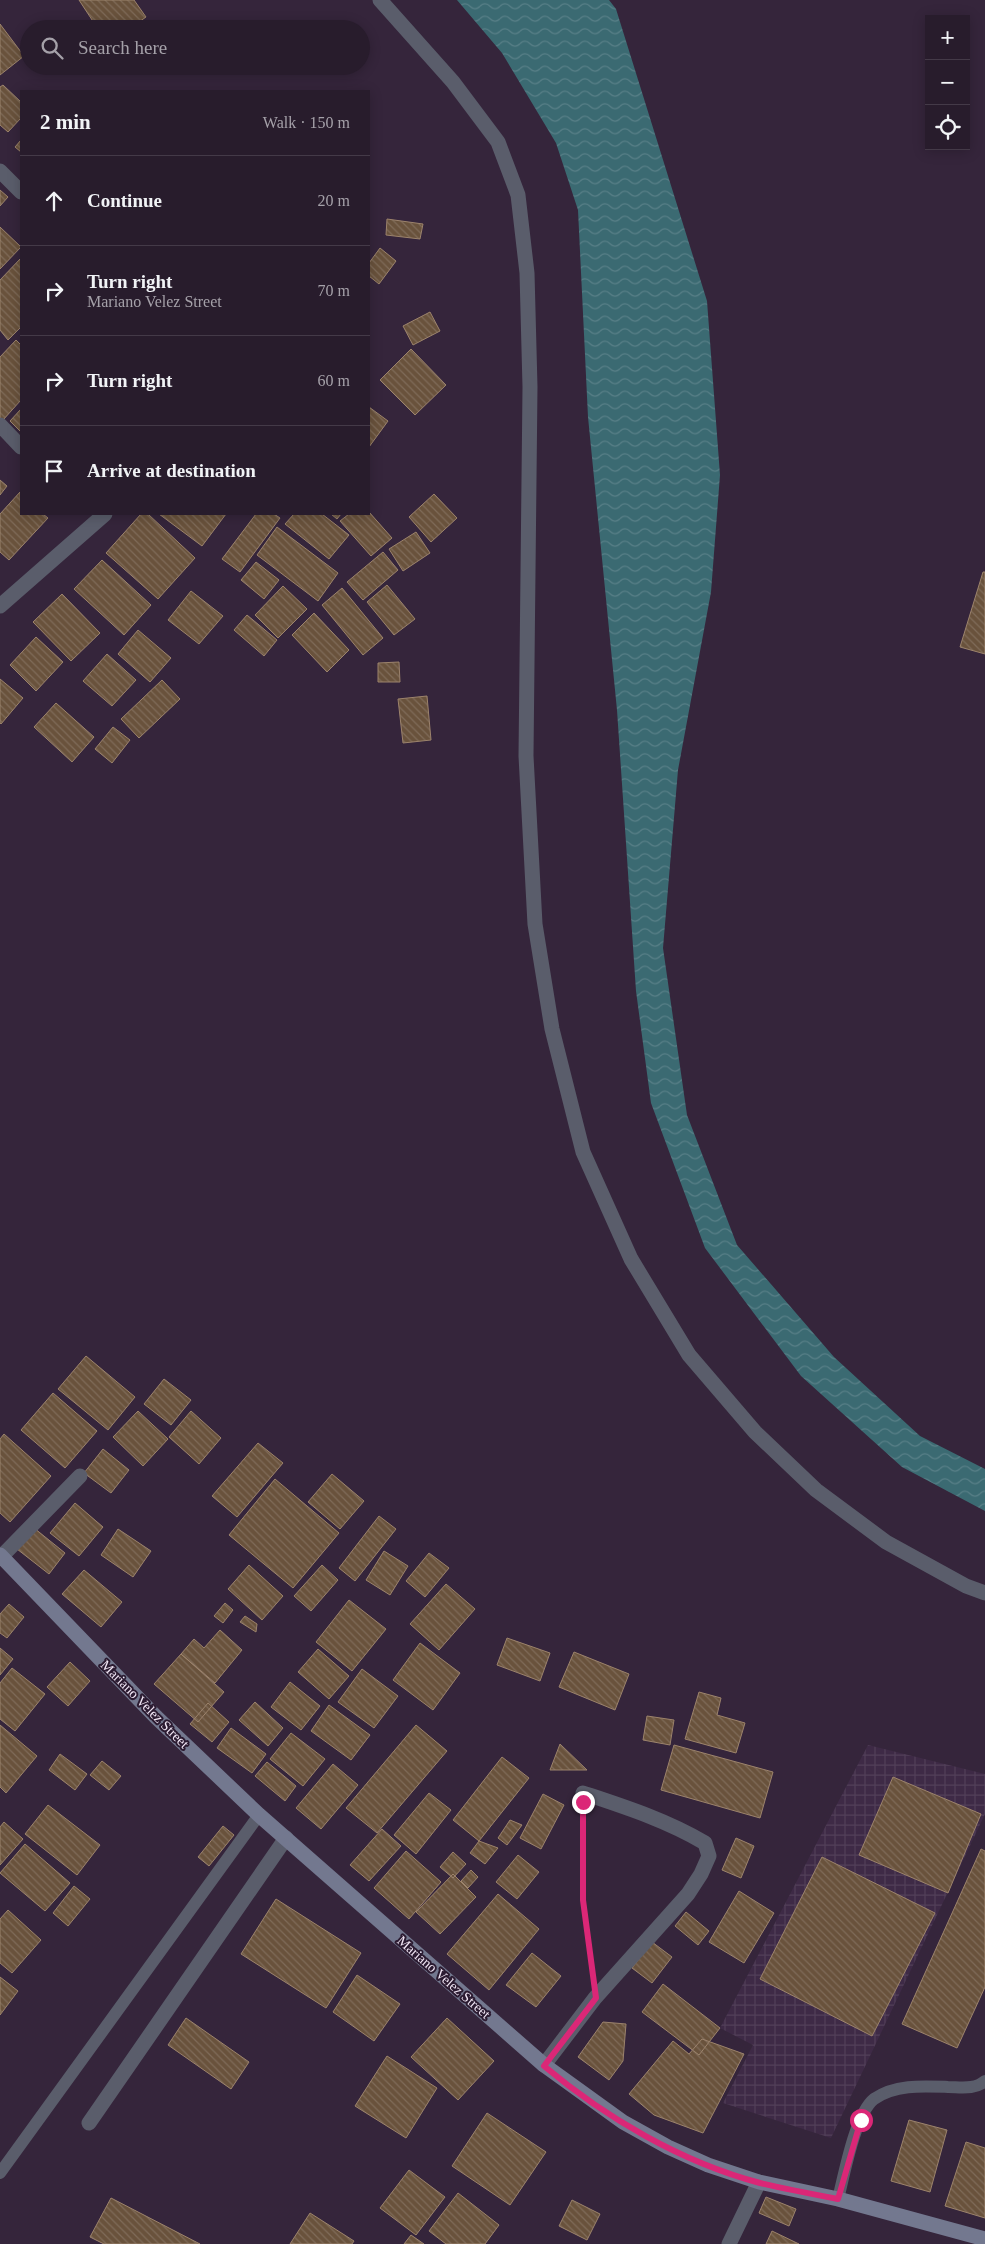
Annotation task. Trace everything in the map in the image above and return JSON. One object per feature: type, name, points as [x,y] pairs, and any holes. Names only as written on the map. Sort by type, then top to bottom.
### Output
[{"type":"street","points":[[380,0],[453,82],[498,142],[518,196],[527,273],[530,388],[526,756],[536,924],[552,1029],[583,1152],[631,1259],[689,1356],[755,1432],[816,1490],[886,1542],[966,1586],[985,1594]]},
{"type":"street","points":[[0,171],[20,191]]},
{"type":"street","points":[[0,425],[20,446]]},
{"type":"street","points":[[0,606],[96,517]]},
{"type":"street","points":[[0,1556],[80,1476]]},
{"type":"street","name":"Mariano Velez Street","points":[[0,1556],[156,1718],[259,1815],[544,2066],[623,2122],[668,2147],[708,2165],[759,2182],[838,2199],[979,2240]]},
{"type":"street","points":[[544,2066],[596,1998],[688,1894],[701,1874],[709,1856],[705,1843],[690,1834],[640,1811],[583,1793]]},
{"type":"street","points":[[89,2124],[286,1838]]},
{"type":"street","points":[[729,2244],[759,2182]]},
{"type":"lane","points":[[0,2173],[259,1815]]},
{"type":"lane","points":[[838,2199],[856,2132],[872,2100],[895,2090],[912,2087],[971,2087],[985,2081]]},
{"type":"path","points":[[583,1793],[583,1900],[596,1998]]},
{"type":"shaded area","points":[[868,1745],[985,1774],[985,1814],[831,2138],[723,2103],[753,2045],[720,2028]]},
{"type":"water","points":[[457,0],[609,0],[616,9],[707,301],[720,475],[711,592],[678,770],[663,948],[687,1115],[737,1245],[834,1357],[920,1436],[985,1469],[985,1511],[902,1467],[801,1376],[705,1248],[651,1103],[636,991],[617,710],[588,417],[578,210],[556,143],[502,53]]},
{"type":"building","points":[[79,0],[134,0],[146,17],[142,20],[92,20]]},
{"type":"building","points":[[0,24],[20,51],[20,59],[0,75]]},
{"type":"building","points":[[3,85],[20,101],[20,119],[8,132],[0,125],[0,87]]},
{"type":"building","points":[[20,141],[20,151],[15,147]]},
{"type":"building","points":[[0,190],[8,197],[0,206]]},
{"type":"building","points":[[387,219],[423,224],[420,239],[386,235]]},
{"type":"building","points":[[0,227],[20,248],[0,269]]},
{"type":"building","points":[[380,248],[396,261],[379,284],[370,277],[370,262]]},
{"type":"building","points":[[20,259],[20,328],[8,340],[0,330],[0,280]]},
{"type":"building","points":[[430,312],[440,331],[413,345],[403,326]]},
{"type":"building","points":[[16,340],[20,344],[20,401],[3,420],[0,418],[0,357]]},
{"type":"building","points":[[411,349],[446,385],[415,415],[380,380]]},
{"type":"building","points":[[370,408],[388,421],[370,446]]},
{"type":"building","points":[[20,410],[20,431],[10,421]]},
{"type":"building","points":[[0,480],[7,486],[0,495]]},
{"type":"building","points":[[20,492],[20,515],[44,515],[48,518],[9,560],[0,552],[0,514]]},
{"type":"building","points":[[434,494],[457,518],[431,542],[409,517]]},
{"type":"building","points":[[370,513],[392,538],[371,556],[340,521],[348,515],[370,515]]},
{"type":"building","points":[[140,515],[149,515],[195,558],[158,599],[106,553]]},
{"type":"building","points":[[160,515],[225,515],[202,546]]},
{"type":"building","points":[[255,515],[276,515],[280,518],[240,572],[222,559]]},
{"type":"building","points":[[293,515],[323,515],[349,535],[329,559],[285,524]]},
{"type":"building","points":[[332,515],[340,515],[337,519]]},
{"type":"building","points":[[277,527],[338,573],[318,601],[257,555]]},
{"type":"building","points":[[416,532],[430,553],[403,571],[389,549]]},
{"type":"building","points":[[383,552],[398,570],[363,600],[347,582]]},
{"type":"building","points":[[102,560],[151,605],[124,635],[74,589]]},
{"type":"building","points":[[256,562],[279,580],[264,599],[241,580]]},
{"type":"building","points":[[983,572],[985,572],[985,654],[960,647]]},
{"type":"building","points":[[387,585],[415,619],[394,635],[367,602]]},
{"type":"building","points":[[283,586],[307,609],[278,638],[255,615]]},
{"type":"building","points":[[342,588],[383,638],[363,655],[322,605]]},
{"type":"building","points":[[191,591],[223,616],[199,644],[168,620]]},
{"type":"building","points":[[62,594],[100,633],[71,661],[33,622]]},
{"type":"building","points":[[314,613],[349,650],[327,672],[292,635]]},
{"type":"building","points":[[247,615],[277,640],[264,656],[234,630]]},
{"type":"building","points":[[138,630],[171,658],[150,682],[118,654]]},
{"type":"building","points":[[36,637],[63,662],[36,691],[10,665]]},
{"type":"building","points":[[107,654],[136,680],[112,706],[83,681]]},
{"type":"building","points":[[399,662],[400,682],[378,682],[378,663]]},
{"type":"building","points":[[0,679],[23,698],[1,724],[0,723]]},
{"type":"building","points":[[162,680],[180,699],[139,738],[121,719]]},
{"type":"building","points":[[427,696],[431,740],[403,743],[398,699]]},
{"type":"building","points":[[56,703],[94,737],[72,762],[34,727]]},
{"type":"building","points":[[113,727],[130,740],[112,763],[95,749]]},
{"type":"building","points":[[86,1356],[135,1397],[108,1430],[58,1389]]},
{"type":"building","points":[[164,1379],[191,1400],[171,1425],[144,1404]]},
{"type":"building","points":[[53,1393],[97,1431],[65,1468],[21,1430]]},
{"type":"building","points":[[138,1411],[168,1439],[143,1466],[113,1437]]},
{"type":"building","points":[[191,1411],[221,1438],[199,1464],[169,1437]]},
{"type":"building","points":[[4,1434],[51,1476],[10,1522],[0,1513],[0,1439]]},
{"type":"building","points":[[258,1443],[283,1463],[237,1517],[212,1496]]},
{"type":"building","points":[[103,1449],[129,1470],[111,1493],[84,1473]]},
{"type":"building","points":[[332,1474],[364,1501],[340,1529],[308,1502]]},
{"type":"building","points":[[275,1479],[339,1533],[293,1588],[229,1535]]},
{"type":"building","points":[[75,1503],[103,1527],[79,1556],[50,1533]]},
{"type":"building","points":[[379,1516],[396,1529],[355,1581],[339,1568]]},
{"type":"building","points":[[34,1528],[65,1553],[49,1574],[17,1549]]},
{"type":"building","points":[[118,1529],[151,1551],[133,1577],[101,1555]]},
{"type":"building","points":[[384,1551],[408,1566],[390,1595],[366,1580]]},
{"type":"building","points":[[429,1553],[449,1568],[425,1597],[406,1581]]},
{"type":"building","points":[[249,1565],[283,1596],[262,1620],[228,1589]]},
{"type":"building","points":[[322,1565],[338,1580],[311,1611],[294,1596]]},
{"type":"building","points":[[84,1570],[122,1602],[101,1627],[62,1594]]},
{"type":"building","points":[[446,1584],[475,1609],[439,1650],[410,1624]]},
{"type":"building","points":[[349,1600],[386,1629],[352,1671],[316,1642]]},
{"type":"building","points":[[225,1603],[233,1610],[223,1623],[214,1616]]},
{"type":"building","points":[[9,1604],[24,1617],[7,1638],[0,1633],[0,1614]]},
{"type":"building","points":[[245,1616],[257,1624],[256,1632],[240,1622]]},
{"type":"building","points":[[220,1630],[242,1650],[215,1683],[181,1654],[194,1639],[204,1648]]},
{"type":"building","points":[[507,1638],[550,1653],[540,1681],[497,1665]]},
{"type":"building","points":[[420,1643],[460,1673],[433,1710],[393,1680]]},
{"type":"building","points":[[0,1648],[13,1659],[0,1675]]},
{"type":"building","points":[[318,1649],[349,1676],[329,1699],[298,1672]]},
{"type":"building","points":[[574,1652],[629,1674],[615,1710],[559,1687]]},
{"type":"building","points":[[181,1654],[224,1692],[198,1722],[154,1684]]},
{"type":"building","points":[[70,1662],[90,1681],[68,1706],[47,1687]]},
{"type":"building","points":[[12,1668],[45,1694],[15,1731],[0,1719],[0,1683]]},
{"type":"building","points":[[362,1669],[398,1696],[374,1728],[338,1702]]},
{"type":"building","points":[[290,1682],[320,1706],[301,1730],[271,1707]]},
{"type":"building","points":[[699,1692],[721,1698],[717,1715],[745,1723],[736,1753],[685,1739]]},
{"type":"building","points":[[255,1702],[283,1728],[268,1746],[239,1720]]},
{"type":"building","points":[[208,1703],[229,1722],[212,1742],[190,1724]]},
{"type":"building","points":[[329,1705],[370,1735],[351,1760],[311,1731]]},
{"type":"building","points":[[647,1716],[674,1720],[670,1745],[643,1740]]},
{"type":"building","points":[[0,1725],[37,1756],[6,1793],[0,1787]]},
{"type":"building","points":[[416,1725],[447,1751],[377,1833],[346,1808]]},
{"type":"building","points":[[231,1728],[266,1754],[252,1773],[217,1748]]},
{"type":"building","points":[[291,1733],[325,1759],[303,1786],[270,1759]]},
{"type":"building","points":[[560,1744],[587,1770],[550,1770]]},
{"type":"building","points":[[674,1745],[773,1772],[760,1818],[661,1790]]},
{"type":"building","points":[[60,1754],[87,1774],[75,1790],[49,1770]]},
{"type":"building","points":[[502,1757],[529,1778],[479,1841],[453,1820]]},
{"type":"building","points":[[102,1761],[121,1776],[109,1790],[90,1775]]},
{"type":"building","points":[[267,1762],[296,1786],[285,1801],[255,1776]]},
{"type":"building","points":[[333,1764],[358,1785],[321,1829],[296,1808]]},
{"type":"building","points":[[893,1777],[981,1814],[948,1893],[859,1855]]},
{"type":"building","points":[[429,1793],[451,1810],[416,1854],[394,1835]]},
{"type":"building","points":[[543,1794],[564,1805],[541,1849],[520,1838]]},
{"type":"building","points":[[48,1805],[100,1845],[77,1875],[25,1834]]},
{"type":"building","points":[[510,1820],[522,1825],[507,1845],[498,1838]]},
{"type":"building","points":[[4,1822],[23,1839],[0,1865],[0,1827]]},
{"type":"building","points":[[223,1826],[234,1835],[209,1866],[198,1857]]},
{"type":"building","points":[[382,1829],[401,1846],[369,1881],[350,1865]]},
{"type":"building","points":[[736,1838],[754,1846],[741,1878],[722,1870]]},
{"type":"building","points":[[479,1841],[498,1848],[485,1864],[470,1853]]},
{"type":"building","points":[[25,1844],[70,1883],[45,1911],[0,1873]]},
{"type":"building","points":[[981,1849],[985,1851],[985,1987],[957,2048],[902,2024]]},
{"type":"building","points":[[406,1851],[441,1882],[409,1919],[374,1888]]},
{"type":"building","points":[[453,1852],[466,1864],[453,1878],[440,1867]]},
{"type":"building","points":[[518,1855],[539,1872],[517,1899],[496,1882]]},
{"type":"building","points":[[822,1857],[935,1913],[872,2036],[760,1979]]},
{"type":"building","points":[[471,1870],[478,1877],[468,1888],[461,1881]]},
{"type":"building","points":[[453,1874],[476,1897],[440,1934],[416,1912]]},
{"type":"building","points":[[74,1886],[90,1899],[68,1926],[53,1913]]},
{"type":"building","points":[[739,1891],[774,1913],[744,1963],[709,1942]]},
{"type":"building","points":[[498,1894],[539,1929],[489,1990],[447,1954]]},
{"type":"building","points":[[276,1899],[361,1953],[326,2008],[241,1954]]},
{"type":"building","points":[[8,1910],[41,1940],[12,1973],[0,1963],[0,1919]]},
{"type":"building","points":[[686,1912],[709,1931],[698,1945],[675,1926]]},
{"type":"building","points":[[652,1942],[672,1957],[652,1983],[632,1968]]},
{"type":"building","points":[[532,1953],[561,1976],[536,2007],[506,1985]]},
{"type":"building","points":[[357,1975],[400,2004],[374,2041],[333,2012]]},
{"type":"building","points":[[0,1977],[18,1991],[0,2015]]},
{"type":"building","points":[[663,1984],[720,2028],[699,2055],[642,2012]]},
{"type":"building","points":[[186,2018],[249,2062],[231,2089],[168,2045]]},
{"type":"building","points":[[447,2018],[494,2061],[458,2100],[411,2057]]},
{"type":"building","points":[[603,2022],[626,2024],[623,2061],[609,2080],[578,2057]]},
{"type":"building","points":[[702,2039],[744,2054],[703,2133],[654,2115],[629,2094],[673,2041],[689,2054]]},
{"type":"building","points":[[387,2056],[437,2088],[406,2138],[355,2106]]},
{"type":"building","points":[[487,2113],[546,2152],[510,2205],[452,2166]]},
{"type":"building","points":[[909,2120],[947,2130],[930,2192],[891,2181]]},
{"type":"building","points":[[966,2142],[985,2148],[985,2218],[945,2206]]},
{"type":"building","points":[[409,2170],[445,2197],[416,2235],[380,2208]]},
{"type":"building","points":[[458,2193],[499,2225],[485,2244],[446,2244],[429,2231]]},
{"type":"building","points":[[766,2197],[796,2209],[789,2226],[759,2213]]},
{"type":"building","points":[[111,2198],[200,2244],[104,2244],[90,2237]]},
{"type":"building","points":[[572,2200],[600,2214],[587,2240],[559,2226]]},
{"type":"building","points":[[310,2213],[354,2241],[352,2244],[290,2244]]},
{"type":"building","points":[[772,2231],[799,2244],[766,2244]]},
{"type":"building","points":[[411,2235],[424,2244],[404,2244]]},
{"type":"route","points":[[583,1802],[583,1900],[596,1998],[544,2066],[623,2122],[668,2147],[708,2165],[759,2182],[838,2199],[854,2138],[861,2120]]}]
